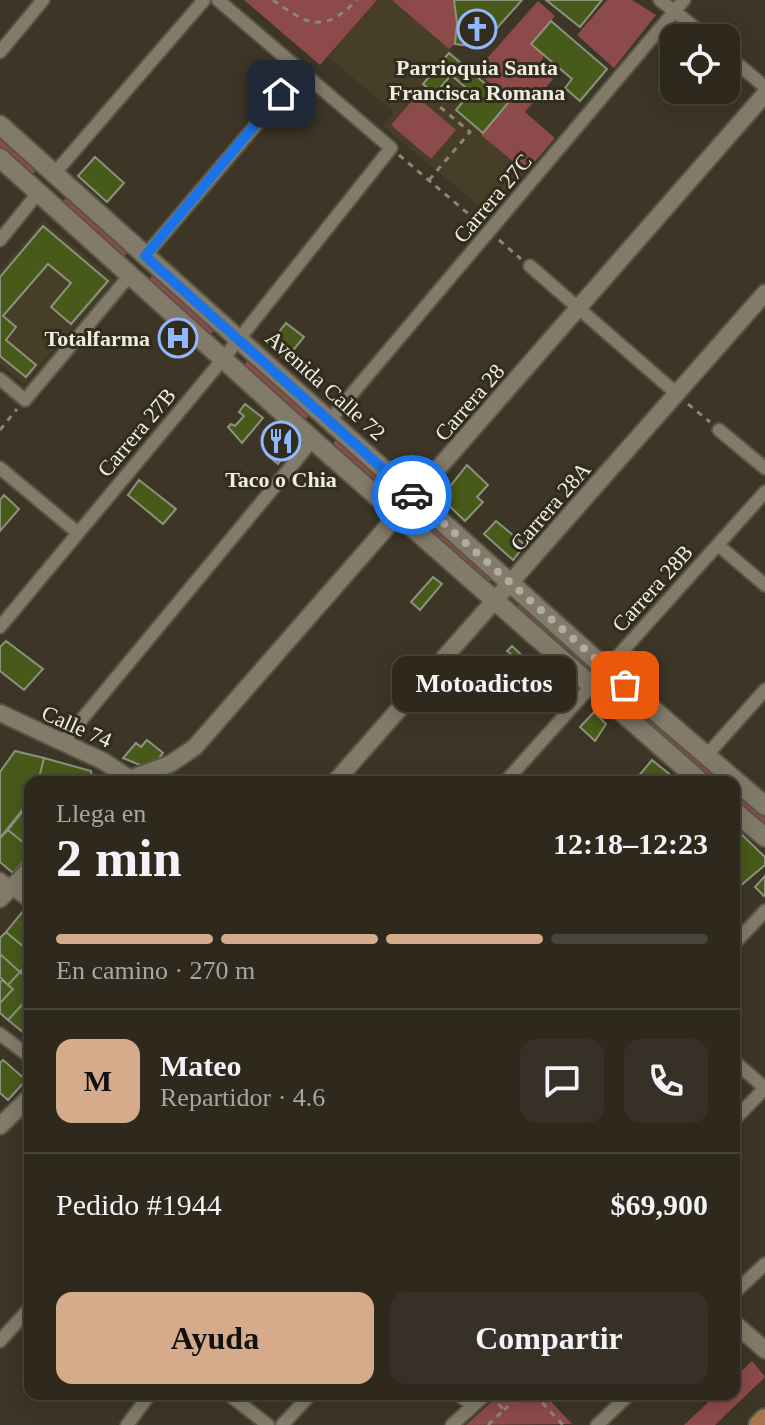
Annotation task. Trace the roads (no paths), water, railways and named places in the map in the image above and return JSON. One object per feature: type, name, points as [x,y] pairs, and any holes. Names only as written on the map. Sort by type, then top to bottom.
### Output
[{"type":"highway","points":[[759,1425],[765,1419]]},
{"type":"main road","name":"Avenida Calle 72","points":[[0,125],[606,669],[730,776]]},
{"type":"main road","points":[[0,158],[687,776]]},
{"type":"main road","name":"Avenida Calle 72","points":[[740,785],[765,806]]},
{"type":"main road","points":[[740,816],[765,837]]},
{"type":"street","points":[[0,52],[43,0]]},
{"type":"street","points":[[54,174],[204,0]]},
{"type":"street","points":[[145,256],[301,72],[218,0]]},
{"type":"street","points":[[660,0],[680,5],[696,24]]},
{"type":"street","name":"Carrera 27C","points":[[329,421],[680,5]]},
{"type":"street","points":[[740,66],[765,87]]},
{"type":"street","name":"Carrera 27B","points":[[0,627],[223,359],[391,148],[301,72]]},
{"type":"street","name":"Carrera 28","points":[[141,776],[170,764],[195,747],[765,94]]},
{"type":"street","points":[[0,240],[38,193]]},
{"type":"street","points":[[530,266],[677,394]]},
{"type":"street","points":[[0,379],[25,400],[130,275]]},
{"type":"street","name":"Carrera 28A","points":[[340,776],[765,293]]},
{"type":"street","points":[[719,430],[765,468]]},
{"type":"street","points":[[63,742],[313,440]]},
{"type":"street","points":[[0,468],[78,533]]},
{"type":"street","name":"Carrera 28B","points":[[510,776],[765,492]]},
{"type":"street","points":[[718,545],[765,585]]},
{"type":"street","points":[[706,756],[765,690]]},
{"type":"street","name":"Calle 74","points":[[0,713],[63,742],[121,776]]},
{"type":"street","points":[[24,874],[4,889],[24,899]]},
{"type":"street","points":[[740,938],[765,911]]},
{"type":"street","points":[[0,1034],[24,1052]]},
{"type":"street","points":[[740,1066],[765,1088],[740,1114]]},
{"type":"street","points":[[0,1126],[24,1103]]},
{"type":"street","points":[[740,1287],[765,1264]]},
{"type":"street","points":[[0,1341],[24,1315]]},
{"type":"street","points":[[740,1328],[765,1350]]},
{"type":"street","points":[[127,1425],[146,1400]]},
{"type":"street","points":[[236,1400],[268,1425]]},
{"type":"street","points":[[282,1425],[305,1400]]},
{"type":"street","points":[[466,1400],[473,1406]]},
{"type":"street","points":[[452,1425],[480,1400]]},
{"type":"street","points":[[597,1425],[624,1400]]},
{"type":"place","name":"Parrioquia Santa Francisca Romana","points":[[477,29]]},
{"type":"place","name":"Totalfarma","points":[[178,338]]},
{"type":"place","name":"Taco o Chia","points":[[281,441]]},
{"type":"place","name":"Motoadictos","points":[[625,685]]}]
